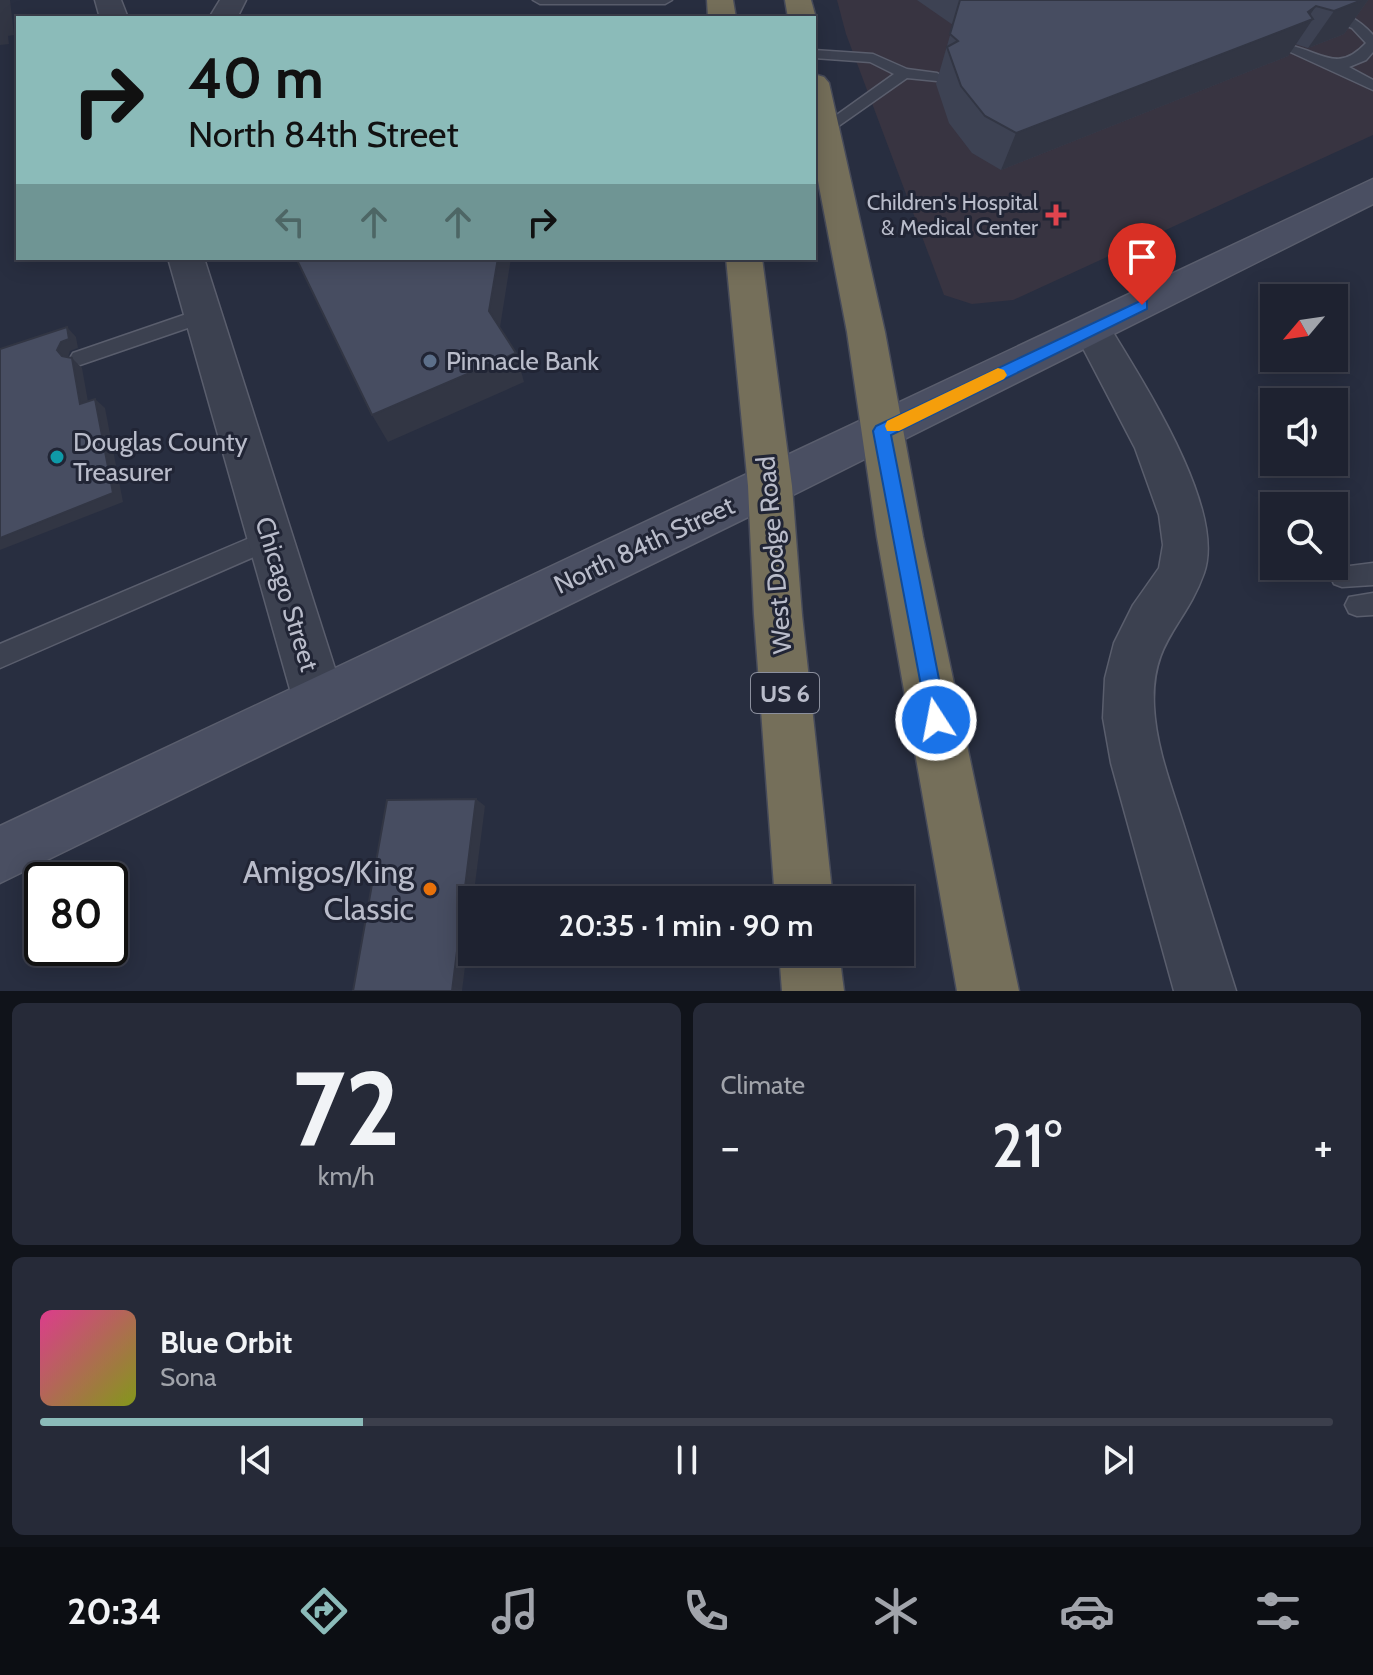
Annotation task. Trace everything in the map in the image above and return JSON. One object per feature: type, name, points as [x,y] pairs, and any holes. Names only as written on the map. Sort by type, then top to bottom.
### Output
[{"type":"highway","points":[[816,94],[866,332],[988,991]]},
{"type":"highway","name":"West Dodge Road","points":[[744,260],[770,486],[778,615],[803,886]]},
{"type":"highway","points":[[810,966],[813,991]]},
{"type":"main road","name":"North 84th Street","points":[[0,855],[770,486],[1373,190]]},
{"type":"street","name":"Chicago Street","points":[[187,260],[319,700]]},
{"type":"street","points":[[1092,329],[1155,447],[1179,503],[1184,525],[1184,567],[1174,589],[1138,644],[1132,661],[1128,707],[1142,777],[1205,991]]},
{"type":"lane","points":[[540,1],[665,0]]},
{"type":"lane","points":[[1310,10],[1337,16],[1357,25],[1373,43],[1367,60],[1337,66]]},
{"type":"lane","points":[[1293,50],[1337,66],[1373,86]]},
{"type":"lane","points":[[816,54],[873,58],[904,73],[937,77]]},
{"type":"lane","points":[[823,132],[904,73]]},
{"type":"lane","points":[[80,358],[204,315]]},
{"type":"lane","points":[[0,656],[271,539]]},
{"type":"lane","points":[[1348,576],[1373,574]]},
{"type":"shaded area","name":"Children's Hospital & Medical Center","points":[[837,0],[1373,0],[1373,135],[1013,300],[972,304],[944,295],[846,34]]},
{"type":"building","points":[[960,0],[1362,0],[1334,11],[1316,6],[1308,12],[1313,19],[1016,133],[985,116],[961,86],[947,47],[958,41],[950,34]]},
{"type":"building","name":"Pinnacle Bank","points":[[297,260],[498,260],[489,311],[516,353],[372,415]]},
{"type":"building","name":"Douglas County Treasurer","points":[[67,327],[69,339],[61,342],[57,350],[62,356],[72,358],[80,404],[95,399],[113,493],[0,538],[0,349]]},
{"type":"building","name":"Amigos/King Classic","points":[[476,799],[465,886],[458,886],[458,943],[452,991],[353,991],[387,800]]},
{"type":"slow traffic","points":[[893,426],[998,375]]},
{"type":"place","name":"Children's Hospital & Medical Center","points":[[1056,215]]},
{"type":"place","name":"Pinnacle Bank","points":[[430,361]]},
{"type":"place","name":"Douglas County Treasurer","points":[[57,457]]},
{"type":"place","name":"Amigos/King Classic","points":[[430,889]]},
{"type":"route","points":[[936,720],[882,431],[1142,305]]}]
